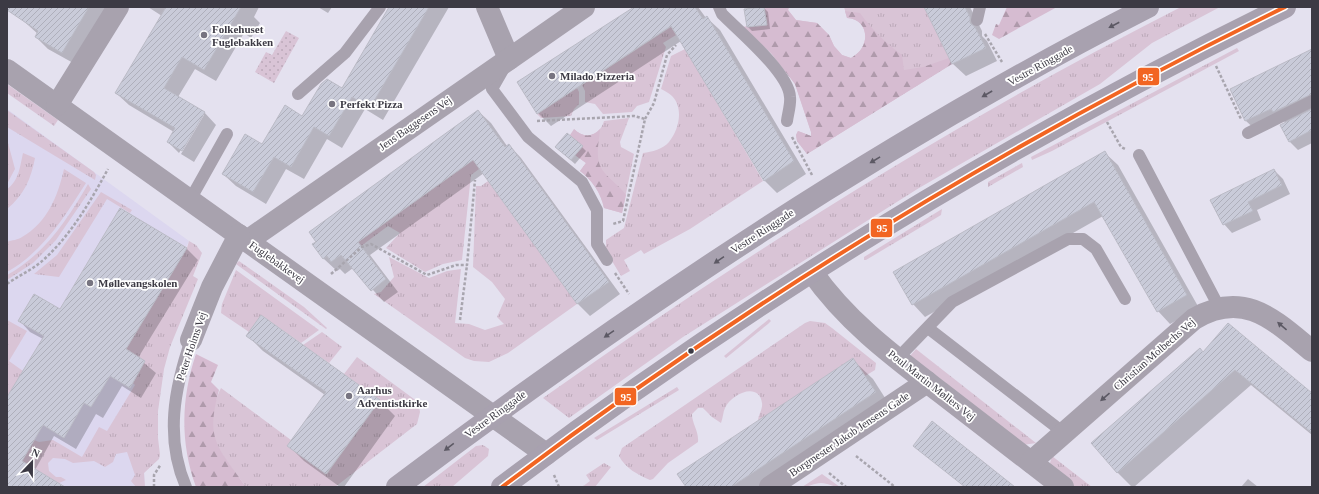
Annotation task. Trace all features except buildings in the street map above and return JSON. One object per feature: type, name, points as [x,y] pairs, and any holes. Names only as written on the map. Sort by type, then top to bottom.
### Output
[{"type":"main road","name":"Vestre Ringgade","points":[[397,487],[492,416],[771,225],[916,135],[1013,80],[1148,7]]},
{"type":"main road","points":[[502,487],[657,374],[812,272],[982,167],[1207,45],[1285,7]]},
{"type":"street","points":[[56,105],[118,7]]},
{"type":"street","points":[[487,7],[509,58]]},
{"type":"street","name":"Jens Baggesens Vej","points":[[243,238],[584,7]]},
{"type":"street","name":"Fuglebakkevej","points":[[7,70],[546,454]]},
{"type":"street","name":"Peter Holms Vej","points":[[191,340],[212,287],[243,238]]},
{"type":"street","name":"Poul Martin Møllers Vej","points":[[812,272],[841,310],[897,359],[1063,487]]},
{"type":"street","name":"Christian Molbechs Vej","points":[[1031,462],[1194,319],[1206,312],[1219,308],[1238,306],[1256,310],[1273,319],[1312,351]]},
{"type":"street","name":"Borgmester Jakob Jensens Gade","points":[[770,487],[927,382]]},
{"type":"lane","points":[[298,94],[345,53],[380,7]]},
{"type":"lane","points":[[719,7],[722,14],[767,58],[786,82],[790,96],[787,121]]},
{"type":"lane","points":[[977,20],[980,7]]},
{"type":"lane","points":[[509,58],[492,89],[528,136],[582,182],[597,210],[597,244],[607,260]]},
{"type":"lane","points":[[1248,133],[1312,101]]},
{"type":"lane","points":[[190,200],[227,134]]},
{"type":"lane","points":[[1139,155],[1219,308]]},
{"type":"lane","points":[[897,359],[952,302],[1068,239],[1082,239],[1096,249],[1125,299]]},
{"type":"lane","points":[[928,328],[1064,433]]},
{"type":"lane","name":"Peter Holms Vej","points":[[186,487],[175,456],[173,427],[177,388],[191,340]]},
{"type":"path","points":[[977,20],[1013,80]]},
{"type":"path","points":[[597,229],[623,221],[645,119],[654,103],[667,55],[676,45]]},
{"type":"path","points":[[1207,45],[1248,133]]},
{"type":"path","points":[[1096,104],[1121,147],[1139,155]]},
{"type":"path","points":[[517,122],[634,116],[645,119]]},
{"type":"path","points":[[787,121],[792,136],[822,193]]},
{"type":"path","points":[[7,284],[35,266],[58,245],[100,184],[118,149]]},
{"type":"path","points":[[460,320],[475,180]]},
{"type":"path","points":[[314,289],[357,252],[372,244],[428,275],[456,265],[467,265]]},
{"type":"path","points":[[607,260],[642,312]]},
{"type":"path","points":[[838,441],[895,487]]},
{"type":"shaded area","name":"Møllevangskolen","points":[[7,109],[189,241],[154,315],[144,471],[145,487],[7,487]]},
{"type":"green space","points":[[764,7],[789,7],[788,10],[796,20],[817,23],[829,35],[834,46],[842,55],[851,58],[858,53],[862,47],[865,41],[865,34],[860,23],[847,18],[844,7],[924,7],[952,64],[807,154],[797,141],[796,135],[798,131],[811,136],[811,132],[795,84],[771,53],[743,27],[766,24]]},
{"type":"green space","points":[[764,7],[789,7],[788,10],[796,20],[817,23],[829,35],[834,46],[842,55],[851,58],[858,53],[862,47],[865,41],[865,34],[860,23],[847,18],[845,11],[860,13],[869,25],[890,46],[902,55],[904,70],[923,67],[949,58],[952,64],[807,154],[797,141],[796,135],[798,131],[811,136],[811,132],[795,84],[771,53],[743,27],[766,24]]},
{"type":"green space","points":[[1007,7],[1057,7],[999,39],[992,35],[996,24],[999,25]]},
{"type":"green space","points":[[1181,7],[1220,7],[1152,43],[1100,84],[919,188],[683,337],[569,418],[543,398],[697,292],[855,190],[1016,95]]},
{"type":"green space","points":[[671,27],[676,35],[663,43],[666,47],[649,102],[637,106],[632,112],[603,114],[595,104],[585,102],[585,91],[582,85]]},
{"type":"green space","points":[[286,31],[299,38],[274,83],[255,72],[266,52],[272,55]]},
{"type":"green space","points":[[1237,48],[1239,51],[1052,151],[1032,160],[1031,157]]},
{"type":"green space","points":[[685,49],[763,181],[690,229],[644,254],[641,250],[624,260],[630,271],[621,276],[606,251],[606,240],[624,228],[643,153],[664,147],[669,142],[678,125],[679,113],[676,101],[672,96],[661,89],[671,56]]},
{"type":"green space","points":[[7,84],[58,120],[54,126],[7,93]]},
{"type":"green space","points":[[577,88],[579,92],[579,104],[574,109],[571,116],[541,118],[537,114]]},
{"type":"green space","points":[[7,110],[94,172],[96,175],[95,180],[7,127]]},
{"type":"green space","points":[[629,118],[620,142],[621,147],[634,154],[622,213],[604,208],[601,197],[595,187],[580,171],[586,163],[575,155],[574,129],[583,134],[592,135],[599,130],[604,121]]},
{"type":"green space","points":[[574,129],[580,134],[590,135],[594,134],[600,129],[598,151],[599,162],[604,172],[621,188],[626,195],[622,213],[604,208],[601,197],[595,187],[580,171],[586,163],[575,155],[570,135]]},
{"type":"green space","points":[[7,139],[15,169],[7,184]]},
{"type":"green space","points":[[23,153],[35,158],[29,180],[18,198],[7,209],[7,189],[17,178]]},
{"type":"green space","points":[[474,159],[479,169],[471,175],[462,260],[443,264],[425,272],[386,248],[400,233],[388,226],[357,249],[354,245]]},
{"type":"green space","points":[[1022,163],[1023,167],[988,187],[988,182]]},
{"type":"green space","points":[[64,169],[86,183],[70,208],[42,244],[20,264],[7,272],[7,242],[20,238],[31,231],[45,216],[55,199]]},
{"type":"green space","points":[[488,181],[577,304],[508,353],[489,362],[474,361],[465,358],[374,294],[381,292],[394,277],[389,257],[429,278],[447,271],[461,269],[455,323],[469,324],[485,330],[504,324],[497,317],[505,299],[492,282],[473,267],[476,186],[481,186]]},
{"type":"green space","points":[[88,184],[91,189],[56,240],[33,263],[7,280],[7,275],[20,267],[44,247],[63,223]]},
{"type":"green space","points":[[101,192],[132,210],[130,213],[107,199],[59,277],[34,274],[57,255]]},
{"type":"green space","points":[[942,209],[941,215],[864,260],[864,257]]},
{"type":"green space","points":[[189,241],[196,245],[202,253],[193,276],[198,279],[170,347],[164,369],[158,411],[158,438],[160,455],[159,459],[144,473],[145,487],[136,487],[131,481],[135,475],[127,452],[116,454],[113,462],[105,467],[94,461],[73,463],[65,459],[53,458],[48,463],[49,471],[56,477],[61,477],[66,480],[59,483],[22,461],[34,440],[39,442],[53,440],[82,457],[99,427],[107,431],[135,385],[133,383],[145,361],[126,349],[187,248]]},
{"type":"green space","points":[[239,261],[304,307],[327,328],[326,329],[236,264]]},
{"type":"green space","points":[[236,270],[319,330],[301,343],[261,315],[249,332],[221,313],[222,304]]},
{"type":"green space","points":[[769,319],[771,321],[768,324],[726,358],[724,356]]},
{"type":"green space","points":[[7,320],[27,331],[9,361],[23,371],[7,397]]},
{"type":"green space","points":[[810,321],[825,323],[832,328],[876,363],[875,370],[865,376],[853,358],[758,421],[762,403],[760,396],[751,391],[739,394],[728,403],[724,410],[721,423],[703,408],[698,408],[692,414],[698,442],[668,463],[653,479],[650,480],[628,468],[619,456],[622,448]]},
{"type":"green space","points":[[322,332],[342,347],[329,363],[303,345]]},
{"type":"green space","points":[[916,349],[1036,443],[1023,445],[910,356]]},
{"type":"green space","points":[[196,354],[218,365],[211,382],[219,390],[213,421],[214,432],[221,452],[246,487],[196,487],[187,454],[184,420],[187,387]]},
{"type":"green space","points":[[357,357],[418,402],[420,412],[417,424],[335,487],[246,487],[222,454],[214,437],[212,423],[214,408],[221,388],[291,440],[287,446],[327,474],[380,400],[344,374]]},
{"type":"green space","points":[[677,387],[679,390],[597,440],[594,438]]},
{"type":"green space","points":[[483,445],[489,449],[488,456],[452,487],[423,487],[476,446]]},
{"type":"green space","points":[[1052,456],[1092,487],[1074,487],[1053,469],[1050,463]]},
{"type":"green space","points":[[604,463],[611,467],[595,487],[582,487],[590,481],[586,475]]},
{"type":"green space","points":[[822,474],[840,487],[821,483],[802,487]]},
{"type":"transit line","name":"95","points":[[502,487],[594,419],[688,353],[784,289],[882,228],[980,169],[1081,113],[1182,59],[1285,7]]},
{"type":"place","name":"Folkehuset Fuglebakken","points":[[204,35]]},
{"type":"place","name":"Milado Pizzeria","points":[[552,76]]},
{"type":"place","name":"Perfekt Pizza","points":[[332,104]]},
{"type":"place","name":"Møllevangskolen","points":[[90,283]]},
{"type":"place","name":"Aarhus Adventistkirke","points":[[349,396]]}]
